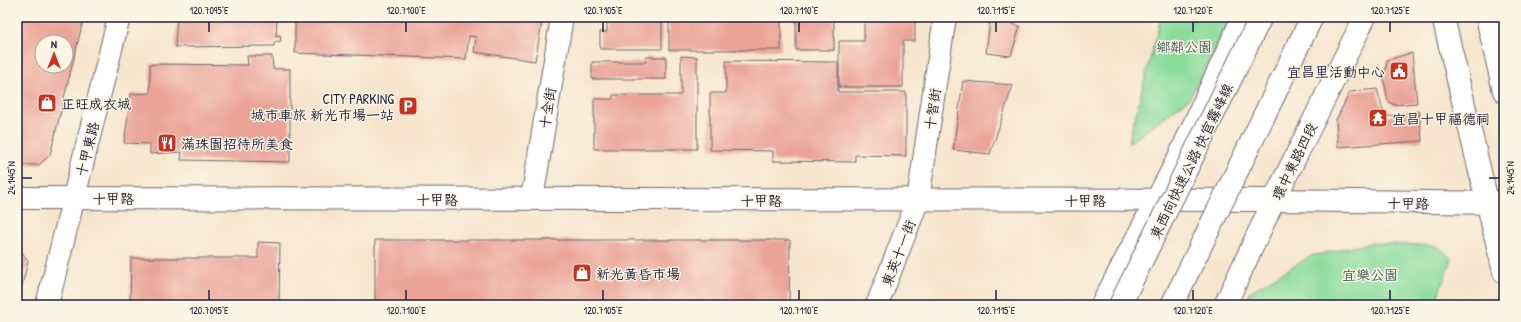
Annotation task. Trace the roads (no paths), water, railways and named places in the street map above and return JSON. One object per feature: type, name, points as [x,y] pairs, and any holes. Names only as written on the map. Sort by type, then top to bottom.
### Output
[{"type":"main road","name":"十甲東路","points":[[47,305],[75,198],[119,17]]},
{"type":"main road","name":"十全街","points":[[532,199],[562,17]]},
{"type":"main road","name":"十智街","points":[[918,200],[945,17]]},
{"type":"main road","points":[[1102,305],[1179,157],[1243,17]]},
{"type":"main road","name":"東西向快速公路 快官霧峰線","points":[[1120,305],[1261,17]]},
{"type":"main road","points":[[1172,305],[1312,17]]},
{"type":"main road","name":"環中東路四段","points":[[1225,305],[1274,200],[1365,17]]},
{"type":"main road","points":[[1443,17],[1496,203],[1504,272]]},
{"type":"main road","points":[[1488,17],[1504,91]]},
{"type":"main road","name":"十甲路","points":[[17,198],[1274,200],[1496,203]]},
{"type":"main road","name":"東英十一街","points":[[877,305],[918,200]]},
{"type":"place","name":"宜昌里活動中心","points":[[1399,71]]},
{"type":"place","name":"正旺成衣城","points":[[47,103]]},
{"type":"place","name":"CITY PARKING 城市車旅 新光市場一站","points":[[408,106]]},
{"type":"place","name":"宜昌十甲福德祠","points":[[1378,118]]},
{"type":"place","name":"滿珠園招待所美食","points":[[167,143]]},
{"type":"place","name":"新光黃昏市場","points":[[582,273]]},
{"type":"park label","name":"鄉鄰公園","points":[[1184,46]]},
{"type":"park label","name":"宜樂公園","points":[[1370,274]]}]
